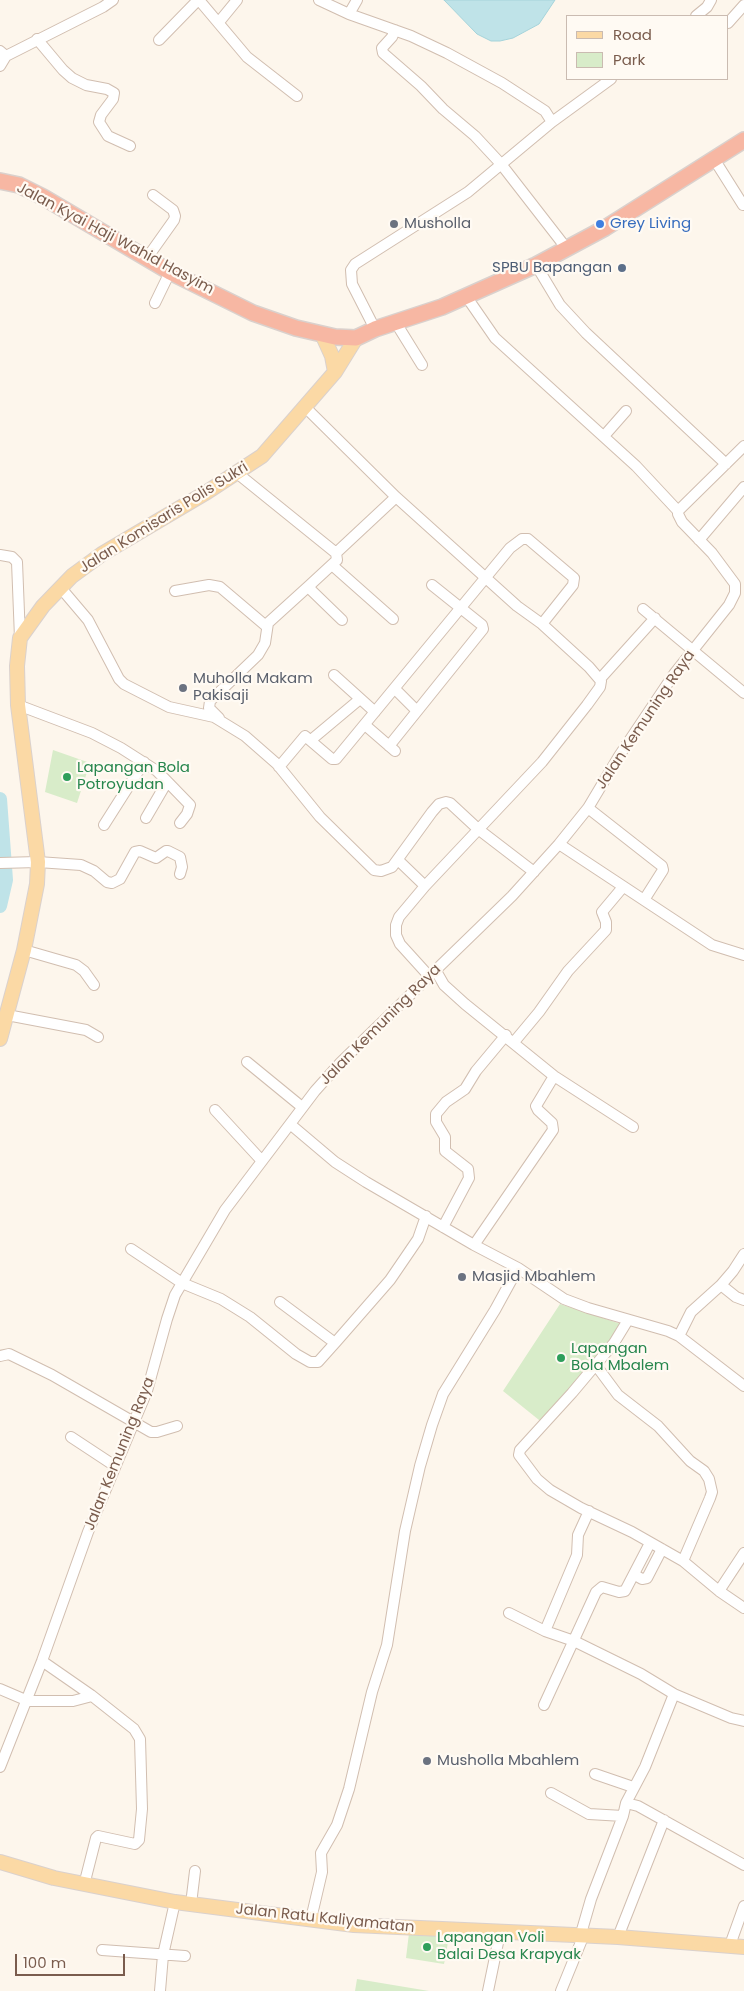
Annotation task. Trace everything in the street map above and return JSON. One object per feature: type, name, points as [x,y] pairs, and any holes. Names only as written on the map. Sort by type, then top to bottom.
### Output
[{"type":"highway","points":[[356,338],[375,329],[442,307],[536,266],[605,228],[744,140]]},
{"type":"highway","name":"Jalan Kyai Haji Wahid Hasyim","points":[[0,181],[18,185],[43,197],[170,272],[253,313],[296,328],[322,334],[356,338]]},
{"type":"main road","points":[[322,334],[332,356],[335,372]]},
{"type":"main road","name":"Jalan Komisaris Polis Sukri","points":[[20,638],[43,606],[60,587],[102,554],[237,473],[266,452],[306,408],[335,372],[356,338]]},
{"type":"main road","points":[[0,1039],[24,950],[37,884],[33,862],[18,705],[18,653],[20,638]]},
{"type":"main road","name":"Jalan Ratu Kaliyamatan","points":[[0,1862],[84,1885],[175,1902],[354,1925],[737,1946]]},
{"type":"street","points":[[0,66],[3,54],[103,7],[113,0]]},
{"type":"street","points":[[159,40],[199,0],[247,57],[297,96]]},
{"type":"street","points":[[219,22],[237,0]]},
{"type":"street","points":[[319,0],[349,14],[395,30],[448,53],[545,110],[552,122]]},
{"type":"street","points":[[349,14],[357,0]]},
{"type":"street","points":[[697,15],[711,0]]},
{"type":"street","points":[[729,22],[744,5]]},
{"type":"street","points":[[395,30],[392,37],[382,48],[383,53],[475,136],[500,164],[567,249]]},
{"type":"street","points":[[37,39],[72,78],[86,85],[107,89],[114,93],[113,99],[100,115],[99,122],[108,136],[130,146]]},
{"type":"street","points":[[375,329],[352,284],[350,275],[353,267],[372,252],[468,192],[552,122],[611,80]]},
{"type":"street","points":[[714,159],[743,205]]},
{"type":"street","points":[[147,258],[175,216],[173,210],[153,194]]},
{"type":"street","points":[[536,266],[560,305],[586,333],[726,464]]},
{"type":"street","points":[[155,303],[170,272]]},
{"type":"street","name":"Jalan Kemuning Raya","points":[[1,1764],[28,1701],[63,1599],[115,1466],[147,1391],[166,1319],[175,1295],[210,1233],[302,1107],[341,1062],[500,908],[559,844],[588,808],[619,756],[692,649],[729,605],[736,592],[732,579],[682,522],[678,511],[636,466],[494,338],[466,296]]},
{"type":"street","points":[[396,323],[422,365]]},
{"type":"street","points":[[306,408],[396,498],[517,606],[542,624],[589,666],[600,679],[600,687],[542,762],[425,886],[399,917],[395,931],[400,944],[444,985],[554,1076],[633,1127]]},
{"type":"street","points":[[604,436],[626,410]]},
{"type":"street","points":[[678,511],[744,446]]},
{"type":"street","points":[[237,473],[336,553],[338,558],[287,604],[266,626],[265,643],[258,655],[210,701],[208,708],[221,720],[245,736],[279,767],[320,817],[374,870],[387,870],[398,860],[439,804],[446,802],[450,803],[478,829],[534,872]]},
{"type":"street","points":[[699,540],[744,487]]},
{"type":"street","points":[[336,553],[396,498]]},
{"type":"street","points":[[279,767],[302,737],[306,736],[332,759],[336,759],[510,548],[522,538],[528,540],[557,563],[571,575],[574,581],[542,624]]},
{"type":"street","points":[[0,554],[12,556],[17,562],[20,638]]},
{"type":"street","points":[[332,565],[393,619]]},
{"type":"street","points":[[311,584],[310,592],[342,620]]},
{"type":"street","points":[[176,590],[209,585],[220,587],[266,626]]},
{"type":"street","points":[[365,726],[392,748],[417,711],[483,629],[482,624],[432,585]]},
{"type":"street","points":[[60,587],[88,620],[119,679],[124,684],[169,707],[204,714],[221,720]]},
{"type":"street","points":[[643,609],[744,693]]},
{"type":"street","points":[[600,679],[655,618]]},
{"type":"street","points":[[334,675],[376,712]]},
{"type":"street","points":[[395,689],[417,711]]},
{"type":"street","points":[[311,740],[360,699]]},
{"type":"street","points":[[18,705],[92,733],[157,771],[190,805],[187,814],[180,823]]},
{"type":"street","points":[[104,825],[144,762]]},
{"type":"street","points":[[146,818],[168,782]]},
{"type":"street","points":[[588,808],[662,866],[663,870],[644,900]]},
{"type":"street","points":[[559,844],[712,945],[744,955]]},
{"type":"street","points":[[0,864],[33,862],[81,865],[94,871],[107,882],[112,883],[120,879],[135,852],[156,858],[168,851],[180,857],[182,866],[180,874]]},
{"type":"street","points":[[398,860],[425,886]]},
{"type":"street","points":[[443,1227],[469,1178],[468,1169],[445,1151],[445,1137],[436,1122],[436,1114],[446,1102],[464,1089],[476,1071],[539,1012],[572,966],[606,930],[606,922],[602,912],[623,887]]},
{"type":"street","points":[[24,950],[76,964],[84,970],[94,985]]},
{"type":"street","points":[[7,1015],[86,1030],[98,1037]]},
{"type":"street","points":[[247,1062],[302,1107]]},
{"type":"street","points":[[474,1245],[553,1130],[552,1123],[536,1106],[554,1076]]},
{"type":"street","points":[[215,1110],[262,1160]]},
{"type":"street","points":[[290,1124],[335,1162],[374,1187],[474,1245],[518,1268],[556,1294],[588,1308],[660,1327],[679,1336],[744,1386]]},
{"type":"street","points":[[131,1249],[182,1283],[220,1299],[250,1317],[296,1354],[310,1362],[318,1362],[396,1272],[418,1239],[426,1216]]},
{"type":"street","points":[[679,1336],[691,1312],[721,1286],[744,1254]]},
{"type":"street","points":[[311,1919],[322,1872],[321,1854],[337,1825],[349,1789],[372,1692],[387,1645],[405,1531],[420,1466],[432,1425],[443,1394],[495,1310],[518,1268]]},
{"type":"street","points":[[721,1286],[736,1297],[744,1300]]},
{"type":"street","points":[[280,1302],[335,1343]]},
{"type":"street","points":[[628,1320],[614,1342],[519,1453],[532,1473],[543,1485],[560,1496],[632,1532],[683,1561],[744,1608]]},
{"type":"street","points":[[0,1356],[9,1354],[52,1375],[146,1430],[155,1433],[177,1426]]},
{"type":"street","points":[[595,1364],[618,1395],[658,1426],[709,1479],[712,1492],[683,1561]]},
{"type":"street","points":[[71,1438],[115,1466]]},
{"type":"street","points":[[545,1631],[577,1555],[578,1535],[590,1511]]},
{"type":"street","points":[[544,1705],[599,1588],[622,1592],[628,1588],[650,1543]]},
{"type":"street","points":[[634,1574],[642,1579],[647,1578],[662,1550]]},
{"type":"street","points":[[720,1591],[744,1553]]},
{"type":"street","points":[[510,1613],[545,1631],[574,1642],[641,1674],[674,1694],[731,1718],[744,1721]]},
{"type":"street","points":[[42,1661],[92,1696],[134,1729],[140,1736],[142,1809],[140,1837],[137,1844],[101,1836],[96,1838],[84,1885]]},
{"type":"street","points":[[0,1689],[28,1701],[73,1701],[92,1696]]},
{"type":"street","points":[[562,1991],[581,1937],[591,1898],[623,1816],[626,1802],[645,1767],[674,1694]]},
{"type":"street","points":[[595,1774],[633,1787]]},
{"type":"street","points":[[551,1793],[589,1814],[623,1816]]},
{"type":"street","points":[[626,1802],[638,1806],[744,1865]]},
{"type":"street","points":[[618,1938],[664,1820]]},
{"type":"street","points":[[191,1904],[195,1871]]},
{"type":"street","points":[[160,1991],[163,1955],[175,1902]]},
{"type":"street","points":[[737,1946],[744,1906]]},
{"type":"street","points":[[488,1991],[500,1933]]},
{"type":"street","points":[[102,1950],[186,1956]]},
{"type":"green space","name":"Lapangan Bola Potroyudan","points":[[53,750],[90,763],[77,803],[45,792]]},
{"type":"green space","name":"Lapangan Bola Mbalem","points":[[560,1304],[624,1325],[544,1424],[503,1391]]},
{"type":"green space","name":"Lapangan Voli Balai Desa Krapyak","points":[[409,1933],[449,1937],[444,1964],[406,1958]]},
{"type":"green space","points":[[357,1979],[429,1991],[355,1991]]},
{"type":"water","points":[[444,0],[555,0],[539,24],[513,38],[491,41],[477,34]]},
{"type":"waterway","points":[[0,799],[6,880],[0,906]]},
{"type":"place","name":"Musholla","points":[[394,224]]},
{"type":"place","name":"Grey Living","points":[[600,224]]},
{"type":"place","name":"SPBU Bapangan","points":[[622,268]]},
{"type":"place","name":"Muholla Makam Pakisaji","points":[[183,688]]},
{"type":"place","name":"Lapangan Bola Potroyudan","points":[[67,777]]},
{"type":"place","name":"Masjid Mbahlem","points":[[462,1277]]},
{"type":"place","name":"Lapangan Bola Mbalem","points":[[561,1358]]},
{"type":"place","name":"Musholla Mbahlem","points":[[427,1761]]},
{"type":"place","name":"Lapangan Voli Balai Desa Krapyak","points":[[427,1947]]}]
